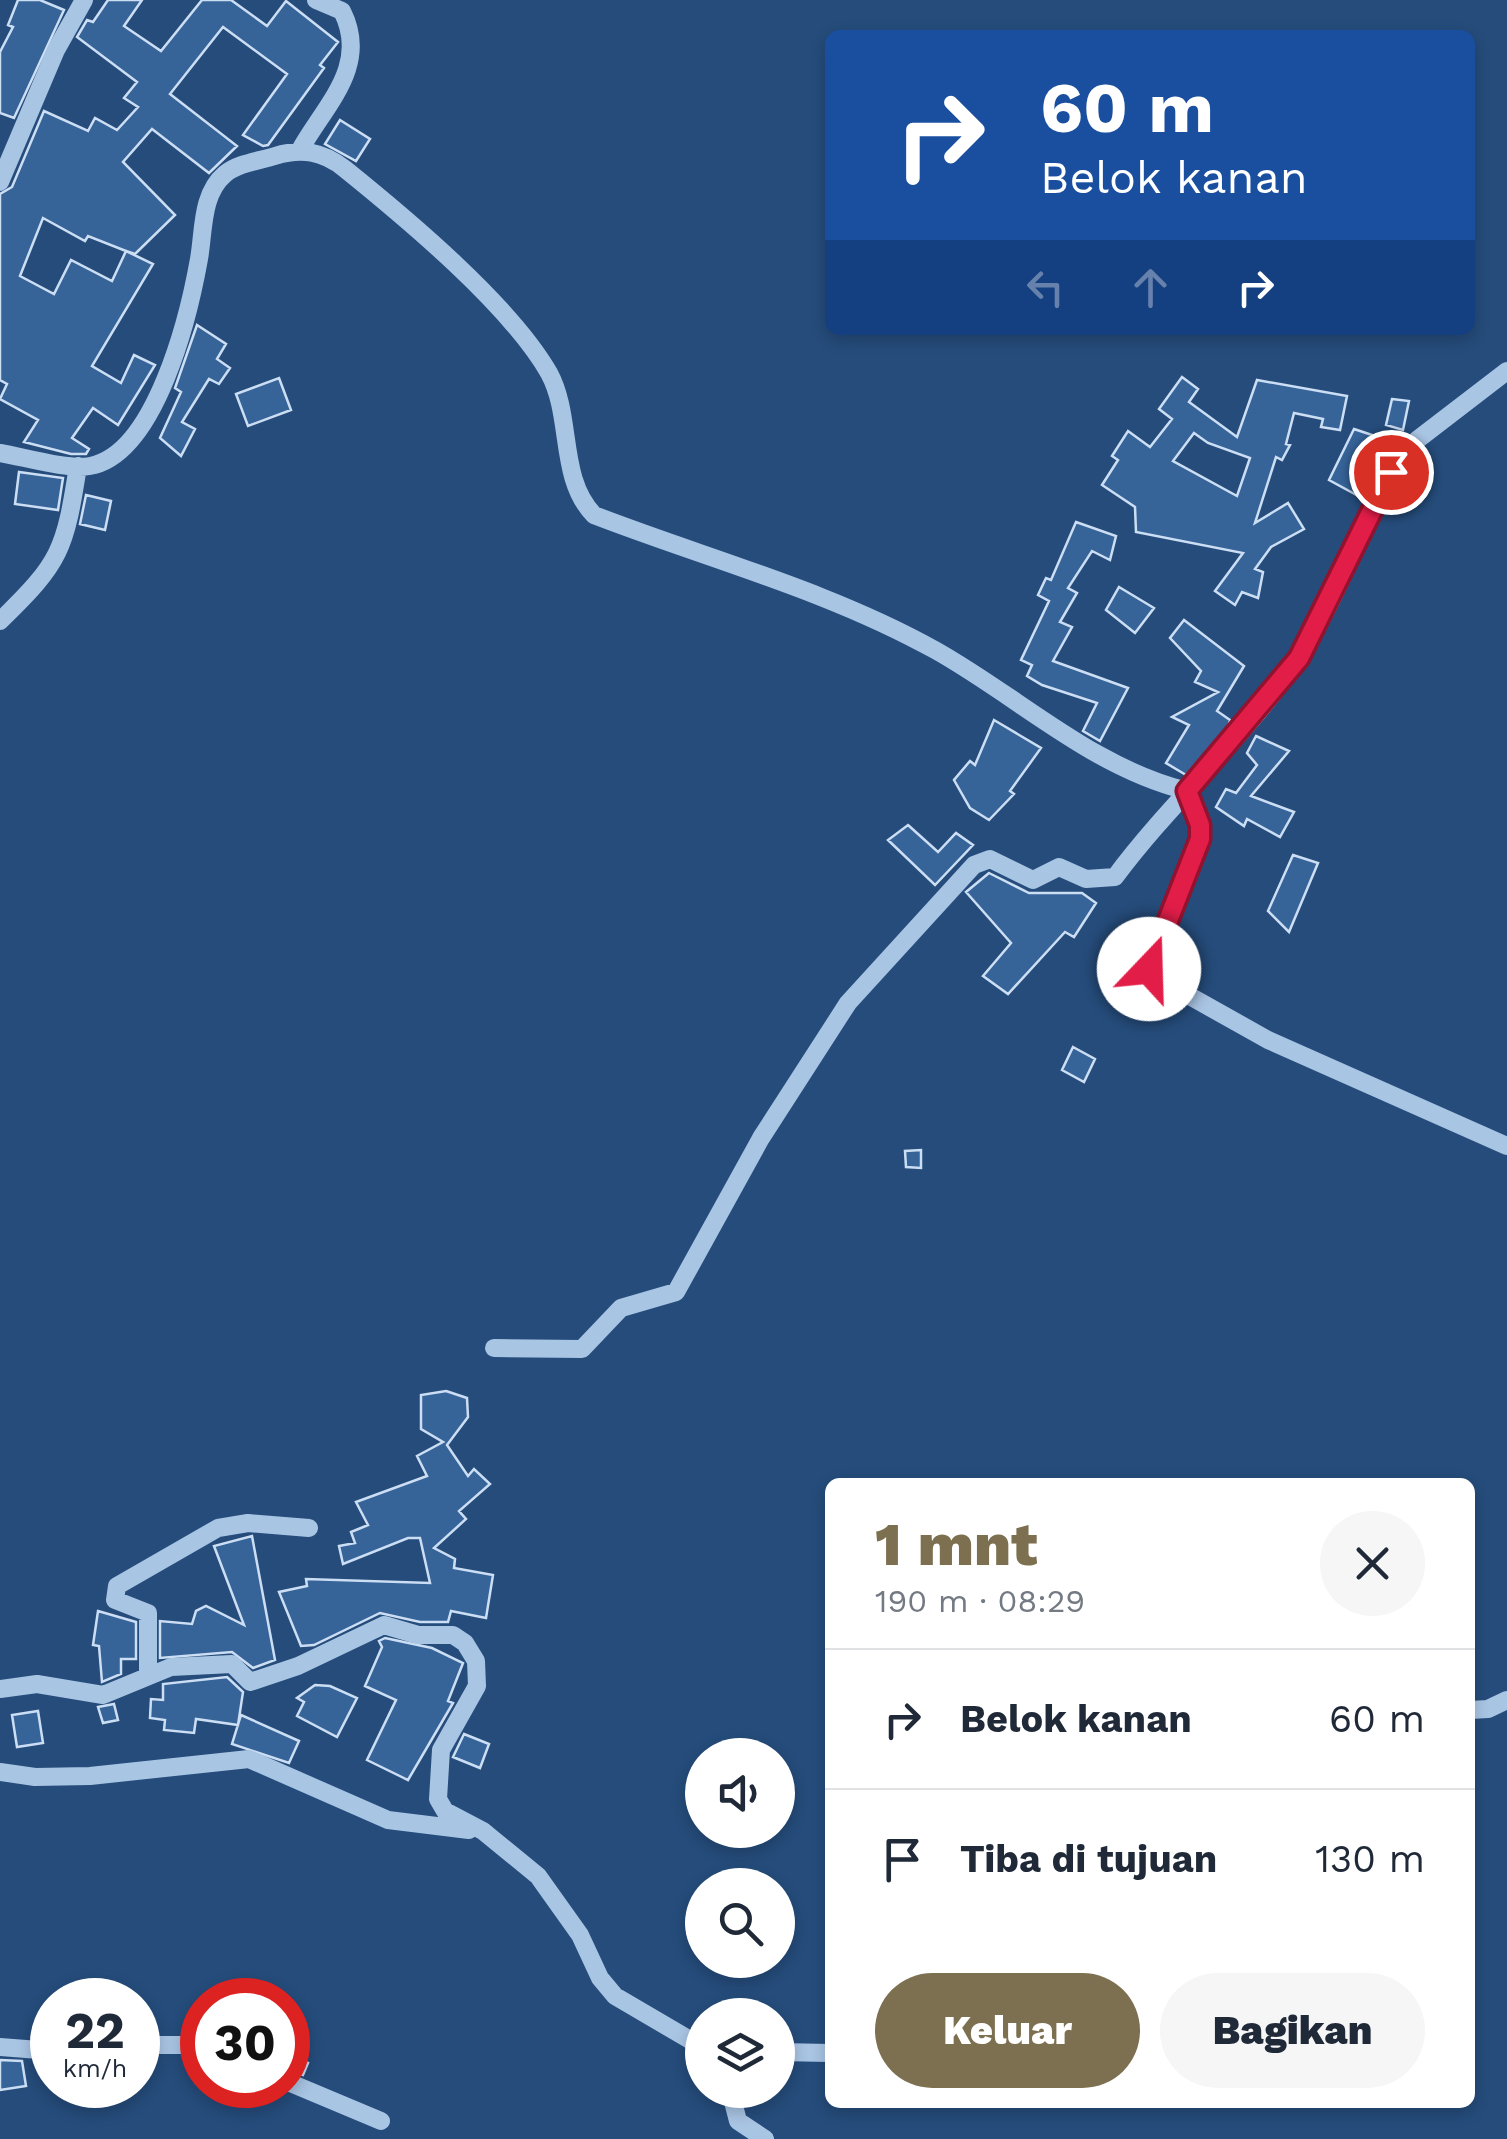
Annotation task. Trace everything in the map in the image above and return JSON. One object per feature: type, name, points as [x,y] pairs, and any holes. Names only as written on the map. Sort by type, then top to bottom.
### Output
[{"type":"street","points":[[0,182],[56,50],[84,0]]},
{"type":"street","points":[[300,150],[346,79],[351,61],[352,41],[342,12],[316,0]]},
{"type":"street","points":[[0,453],[78,466],[116,454],[153,404],[190,302],[205,215],[215,187],[238,166],[300,150],[326,156],[472,281],[530,348],[559,394],[574,479],[582,502],[594,515],[812,593],[935,650],[1068,739],[1152,780],[1187,791]]},
{"type":"street","points":[[494,1348],[582,1348],[620,1308],[676,1292],[761,1138],[848,1003],[974,864],[990,860],[1033,880],[1058,867],[1086,879],[1115,877],[1155,823],[1187,791],[1299,658],[1397,462],[1417,440],[1507,371]]},
{"type":"street","points":[[0,621],[44,579],[59,555],[78,466]]},
{"type":"street","points":[[1187,791],[1200,825],[1200,839],[1150,961],[1154,976],[1268,1040],[1507,1146]]},
{"type":"street","points":[[148,1675],[148,1613],[116,1600],[117,1586],[218,1528],[248,1523],[309,1528]]},
{"type":"street","points":[[0,1689],[37,1684],[103,1695],[186,1664],[232,1664],[250,1682],[298,1666],[384,1625],[418,1636],[452,1636],[470,1650],[479,1673],[476,1686],[441,1750],[438,1799],[445,1811],[482,1831],[538,1876],[616,1996],[685,2037]]},
{"type":"street","points":[[1475,1710],[1488,1709],[1507,1700]]},
{"type":"street","points":[[0,1772],[90,1776],[249,1759],[388,1820],[482,1831]]},
{"type":"street","points":[[0,2047],[30,2049]]},
{"type":"street","points":[[795,2052],[825,2053]]},
{"type":"street","points":[[310,2091],[381,2121]]},
{"type":"street","points":[[735,2108],[738,2121],[765,2139]]},
{"type":"building","points":[[18,0],[40,0],[64,10],[14,118],[0,113],[0,52],[13,27],[8,25]]},
{"type":"building","points":[[108,0],[142,0],[124,26],[161,51],[202,0],[231,0],[267,26],[286,1],[338,42],[320,65],[324,68],[268,145],[263,146],[243,135],[287,74],[223,27],[170,94],[237,146],[209,173],[152,129],[123,162],[175,215],[135,254],[126,251],[153,264],[92,366],[121,383],[134,355],[155,365],[118,425],[93,408],[72,438],[89,449],[86,454],[71,454],[24,442],[38,420],[0,399],[7,384],[0,380],[0,194],[12,187],[44,111],[88,131],[95,118],[117,130],[138,107],[124,98],[137,82],[77,37],[87,20],[93,22]],"holes":[[[43,218],[85,241],[88,236],[126,251],[112,281],[71,260],[54,294],[20,276]]]},
{"type":"building","points":[[340,120],[370,139],[356,161],[325,144]]},
{"type":"building","points":[[197,325],[226,344],[217,359],[230,368],[219,384],[209,379],[182,422],[195,429],[181,456],[160,438],[181,392],[175,388]]},
{"type":"building","points":[[1182,377],[1198,389],[1189,402],[1237,437],[1257,380],[1347,396],[1340,430],[1321,427],[1323,419],[1294,413],[1286,444],[1290,445],[1282,460],[1276,457],[1255,523],[1288,503],[1304,529],[1271,547],[1255,569],[1263,572],[1258,598],[1242,592],[1235,605],[1215,591],[1243,553],[1136,532],[1135,507],[1102,485],[1118,460],[1112,456],[1128,431],[1150,447],[1172,419],[1159,409]],"holes":[[[1194,433],[1208,443],[1250,458],[1237,496],[1173,461]]]},
{"type":"building","points":[[279,378],[291,410],[248,426],[236,394]]},
{"type":"building","points":[[1392,399],[1409,401],[1403,430],[1386,425]]},
{"type":"building","points":[[1354,429],[1390,441],[1372,469],[1378,471],[1364,499],[1329,480]]},
{"type":"building","points":[[19,472],[63,478],[58,510],[15,504]]},
{"type":"building","points":[[86,495],[111,501],[105,530],[80,524]]},
{"type":"building","points":[[1076,522],[1116,536],[1110,560],[1092,551],[1068,588],[1077,593],[1060,622],[1072,627],[1053,661],[1128,688],[1100,741],[1083,731],[1097,703],[1042,685],[1027,676],[1032,665],[1021,660],[1049,601],[1038,595],[1046,578],[1051,580]]},
{"type":"building","points":[[1119,587],[1154,608],[1135,633],[1106,610]]},
{"type":"building","points":[[1184,620],[1244,666],[1217,711],[1230,720],[1228,728],[1186,775],[1166,763],[1189,725],[1172,717],[1218,692],[1195,682],[1201,671],[1170,638]]},
{"type":"building","points":[[994,720],[1041,748],[1010,791],[1014,794],[989,820],[970,808],[954,780],[970,761],[975,765]]},
{"type":"building","points":[[1256,736],[1289,751],[1251,796],[1294,812],[1280,837],[1247,819],[1244,826],[1216,807],[1226,789],[1236,793],[1257,765],[1247,753]]},
{"type":"building","points":[[908,825],[938,852],[956,833],[973,845],[935,885],[888,840]]},
{"type":"building","points":[[1293,855],[1318,863],[1289,932],[1268,911]]},
{"type":"building","points":[[989,873],[1029,893],[1082,893],[1096,903],[1074,937],[1065,932],[1008,994],[983,976],[1011,943],[966,892]]},
{"type":"building","points":[[1073,1047],[1095,1059],[1084,1082],[1062,1070]]},
{"type":"building","points":[[921,1150],[921,1168],[906,1167],[905,1151]]},
{"type":"building","points":[[446,1391],[467,1398],[468,1417],[447,1445],[468,1476],[474,1469],[490,1484],[459,1511],[466,1519],[434,1548],[455,1559],[454,1568],[493,1575],[486,1618],[451,1611],[448,1622],[420,1622],[380,1613],[314,1645],[301,1646],[279,1592],[307,1586],[306,1579],[430,1583],[420,1538],[408,1538],[343,1564],[339,1546],[355,1543],[351,1532],[368,1525],[356,1502],[427,1476],[417,1456],[443,1442],[421,1429],[421,1395]]},
{"type":"building","points":[[252,1536],[275,1660],[253,1668],[232,1652],[160,1658],[160,1621],[192,1624],[196,1611],[206,1606],[244,1625],[214,1546]]},
{"type":"building","points":[[98,1611],[136,1622],[136,1659],[121,1659],[121,1674],[102,1682],[99,1646],[93,1645]]},
{"type":"building","points":[[385,1638],[432,1648],[463,1663],[448,1701],[453,1703],[408,1780],[367,1760],[396,1700],[365,1686],[382,1647],[379,1641]]},
{"type":"building","points":[[227,1677],[243,1692],[238,1725],[196,1719],[194,1733],[164,1730],[165,1720],[150,1718],[151,1699],[163,1700],[163,1684]]},
{"type":"building","points":[[315,1685],[330,1686],[357,1698],[337,1737],[297,1716],[304,1702],[297,1698]]},
{"type":"building","points":[[114,1704],[118,1720],[103,1723],[98,1707]]},
{"type":"building","points":[[38,1711],[43,1743],[17,1747],[12,1715]]},
{"type":"building","points":[[241,1715],[299,1741],[289,1763],[232,1744]]},
{"type":"building","points":[[464,1734],[489,1744],[480,1768],[453,1757]]},
{"type":"building","points":[[0,2060],[22,2061],[26,2086],[0,2090]]},
{"type":"route","points":[[1149,969],[1200,839],[1200,825],[1187,791],[1208,772],[1299,658],[1391,472]]}]
